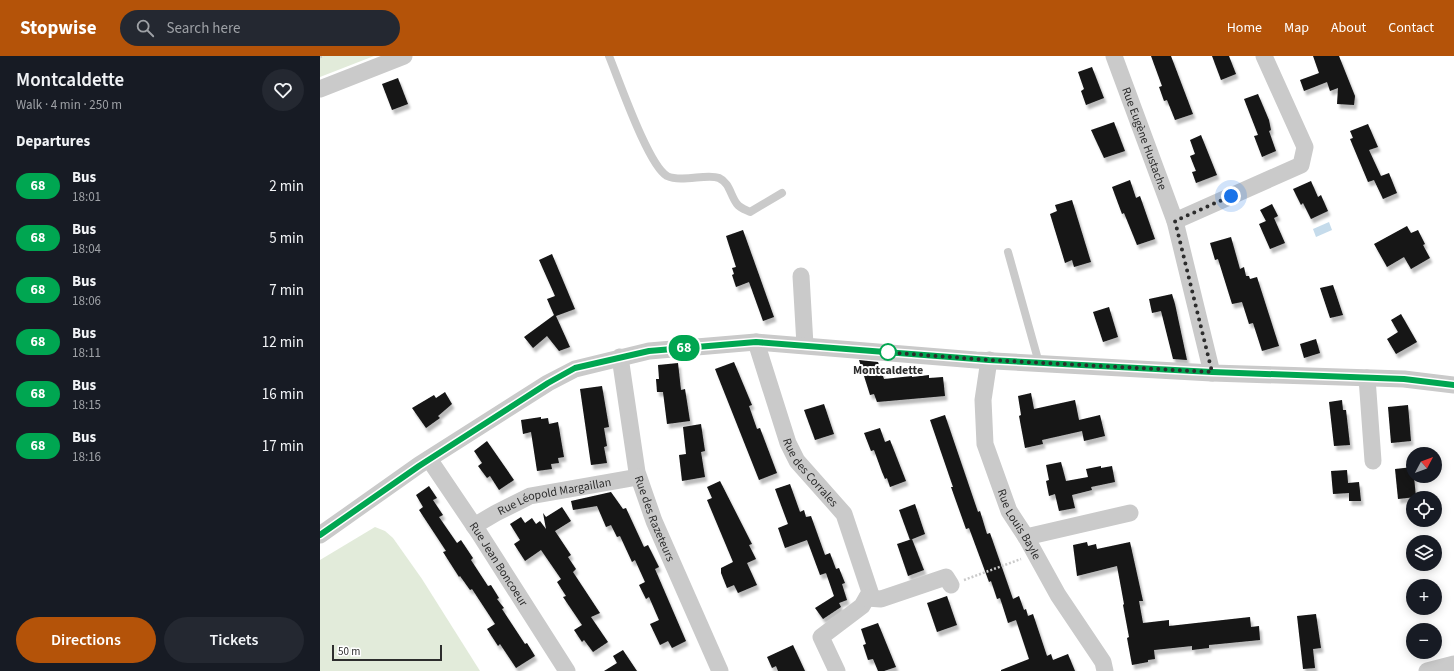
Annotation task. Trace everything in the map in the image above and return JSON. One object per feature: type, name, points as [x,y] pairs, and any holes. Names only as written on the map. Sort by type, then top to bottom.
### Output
[{"type":"street","points":[[320,89],[404,56]]},
{"type":"street","name":"Rue Eugène Hustache","points":[[1114,56],[1175,221],[1212,372]]},
{"type":"street","points":[[1175,221],[1301,165],[1305,147],[1264,56]]},
{"type":"street","points":[[801,276],[805,345]]},
{"type":"street","points":[[320,535],[429,459],[548,383],[575,368],[649,351],[756,342],[989,360],[1212,372],[1404,379],[1454,385]]},
{"type":"street","name":"Rue des Corrales","points":[[756,342],[788,443],[798,461],[844,514],[870,592],[867,598]]},
{"type":"street","name":"Rue des Razeteurs","points":[[620,357],[624,398],[638,477],[654,521],[720,671]]},
{"type":"street","name":"Rue Louis Bayle","points":[[989,360],[983,400],[985,444],[1009,511],[1026,536],[1058,595],[1103,662],[1105,671]]},
{"type":"street","points":[[1366,378],[1373,461]]},
{"type":"street","name":"Rue Jean Boncoeur","points":[[429,459],[474,526],[566,671]]},
{"type":"street","name":"Rue Léopold Margaillan","points":[[474,526],[530,496],[638,477]]},
{"type":"street","points":[[1026,536],[1130,512]]},
{"type":"street","points":[[837,671],[821,637],[862,606],[867,598],[881,599],[946,577],[951,586]]},
{"type":"street","points":[[1427,671],[1454,664]]},
{"type":"lane","points":[[609,56],[644,141],[658,168],[668,176],[682,179],[717,177],[726,182],[738,206],[750,212],[782,193]]},
{"type":"lane","points":[[1008,252],[1038,363]]},
{"type":"path","points":[[320,58],[324,56]]},
{"type":"path","points":[[951,586],[1035,554]]},
{"type":"green space","points":[[320,56],[374,56],[320,77]]},
{"type":"green space","points":[[375,527],[385,531],[393,538],[422,579],[480,671],[320,671],[320,560]]},
{"type":"water","points":[[1329,222],[1332,230],[1316,237],[1313,229]]},
{"type":"building","points":[[1151,56],[1171,56],[1193,114],[1175,120],[1167,100],[1164,101],[1159,87],[1162,86]]},
{"type":"building","points":[[1212,56],[1229,56],[1236,74],[1221,80]]},
{"type":"building","points":[[1313,56],[1339,56],[1355,96],[1354,105],[1337,104],[1338,88],[1330,91],[1327,82],[1304,91],[1300,80],[1319,73]]},
{"type":"building","points":[[1092,67],[1104,98],[1086,105],[1081,91],[1084,89],[1078,72]]},
{"type":"building","points":[[398,78],[408,104],[392,110],[382,84]]},
{"type":"building","points":[[1258,94],[1269,120],[1271,130],[1269,131],[1276,151],[1262,157],[1254,136],[1258,135],[1244,99]]},
{"type":"building","points":[[1114,122],[1125,151],[1104,158],[1091,130]]},
{"type":"building","points":[[1368,124],[1378,147],[1369,150],[1381,176],[1389,173],[1397,193],[1383,199],[1374,180],[1368,182],[1350,139],[1353,138],[1350,131]]},
{"type":"building","points":[[1201,135],[1217,175],[1196,183],[1192,172],[1196,171],[1190,156],[1195,154],[1190,140]]},
{"type":"building","points":[[1130,180],[1136,198],[1140,196],[1155,239],[1137,245],[1124,213],[1122,214],[1112,187]]},
{"type":"building","points":[[1311,181],[1318,197],[1321,195],[1328,211],[1311,219],[1303,203],[1301,205],[1293,189]]},
{"type":"building","points":[[1072,200],[1091,262],[1074,267],[1072,260],[1065,263],[1050,214],[1057,211],[1055,205]]},
{"type":"building","points":[[1272,204],[1278,216],[1274,218],[1285,243],[1270,249],[1259,224],[1266,221],[1260,210]]},
{"type":"building","points":[[1407,226],[1411,233],[1418,230],[1425,244],[1423,245],[1430,258],[1411,269],[1404,257],[1387,267],[1374,244]]},
{"type":"building","points":[[743,230],[774,317],[763,321],[749,282],[736,287],[732,275],[734,274],[732,268],[736,267],[726,236]]},
{"type":"building","points":[[1231,237],[1240,269],[1244,267],[1246,276],[1249,276],[1250,279],[1257,277],[1279,346],[1262,351],[1253,323],[1249,324],[1242,302],[1232,304],[1218,259],[1215,260],[1210,243]]},
{"type":"building","points":[[552,254],[575,309],[556,316],[570,347],[559,351],[547,336],[533,348],[524,337],[554,315],[547,299],[555,296],[539,260]]},
{"type":"building","points":[[1333,285],[1343,315],[1330,318],[1320,288]]},
{"type":"building","points":[[1172,294],[1187,360],[1173,359],[1161,311],[1152,313],[1149,299]]},
{"type":"building","points":[[1109,307],[1118,337],[1103,342],[1093,312]]},
{"type":"building","points":[[1401,314],[1417,342],[1396,354],[1387,339],[1398,332],[1391,320]]},
{"type":"building","points":[[1316,339],[1320,353],[1304,358],[1300,344]]},
{"type":"building","points":[[859,360],[878,362],[884,379],[929,375],[929,378],[943,377],[945,396],[877,402],[874,394],[870,395]]},
{"type":"building","points":[[734,362],[752,405],[749,406],[757,429],[760,428],[777,473],[759,480],[715,369]]},
{"type":"building","points":[[678,363],[681,390],[685,389],[690,421],[667,424],[663,392],[657,392],[656,379],[659,379],[658,365]]},
{"type":"building","points":[[602,386],[609,427],[604,428],[607,446],[604,447],[607,463],[591,465],[580,389]]},
{"type":"building","points":[[445,392],[452,404],[438,416],[440,418],[426,428],[412,408],[434,395],[436,398]]},
{"type":"building","points":[[1031,393],[1034,409],[1075,400],[1079,420],[1100,415],[1105,436],[1084,441],[1082,431],[1042,440],[1043,444],[1025,448],[1019,416],[1021,415],[1018,396]]},
{"type":"building","points":[[1342,400],[1343,410],[1346,410],[1350,445],[1334,446],[1329,402]]},
{"type":"building","points":[[824,404],[834,434],[815,440],[804,410]]},
{"type":"building","points":[[1408,405],[1411,441],[1391,443],[1388,407]]},
{"type":"building","points":[[945,415],[978,512],[980,511],[987,534],[990,533],[1013,599],[1019,596],[1028,616],[1033,614],[1047,656],[1051,654],[1053,660],[1068,654],[1075,671],[1001,671],[1029,659],[1016,620],[1008,623],[1000,598],[997,599],[991,581],[989,582],[969,528],[966,529],[951,487],[953,487],[930,420]]},
{"type":"building","points":[[541,417],[541,419],[548,418],[549,424],[558,422],[564,457],[558,458],[559,463],[551,464],[552,469],[537,471],[531,432],[523,434],[521,420]]},
{"type":"building","points":[[701,424],[705,451],[701,452],[705,477],[682,481],[679,455],[686,454],[683,427]]},
{"type":"building","points":[[880,428],[885,442],[890,440],[906,481],[890,487],[887,478],[885,479],[874,450],[871,451],[864,433]]},
{"type":"building","points":[[487,441],[514,480],[499,490],[490,476],[487,478],[478,466],[482,463],[474,451]]},
{"type":"building","points":[[1061,462],[1066,481],[1088,477],[1086,469],[1101,466],[1101,468],[1112,466],[1115,482],[1091,487],[1092,490],[1072,495],[1075,508],[1059,511],[1055,494],[1049,496],[1046,481],[1049,480],[1046,465]]},
{"type":"building","points":[[1406,468],[1406,483],[1415,483],[1415,491],[1406,491],[1406,498],[1398,499],[1395,469]]},
{"type":"building","points":[[1347,470],[1348,483],[1359,482],[1361,501],[1349,501],[1349,493],[1333,494],[1331,471]]},
{"type":"building","points":[[720,481],[752,544],[749,545],[756,559],[747,563],[757,585],[738,593],[734,585],[727,588],[721,573],[721,568],[733,562],[707,500],[712,498],[707,487]]},
{"type":"building","points":[[790,484],[800,512],[804,510],[806,517],[811,516],[825,555],[830,553],[836,569],[839,568],[845,583],[842,584],[847,600],[839,603],[841,607],[823,619],[815,608],[834,596],[826,573],[820,575],[807,540],[785,548],[778,528],[788,524],[775,489]]},
{"type":"building","points":[[429,486],[437,498],[433,500],[443,515],[439,517],[457,543],[461,540],[473,558],[471,560],[488,586],[491,585],[499,598],[497,599],[504,608],[502,609],[525,644],[527,643],[535,656],[516,668],[500,644],[498,646],[487,629],[495,624],[472,589],[470,590],[460,576],[459,577],[443,552],[446,551],[419,510],[423,507],[416,495]]},
{"type":"building","points":[[611,492],[623,509],[626,508],[644,547],[648,545],[659,567],[655,569],[686,641],[672,648],[668,641],[660,645],[650,624],[659,620],[649,597],[646,599],[639,585],[645,582],[635,560],[632,562],[620,536],[617,537],[611,525],[606,527],[597,506],[573,510],[571,501]]},
{"type":"building","points":[[915,504],[925,534],[910,540],[899,510]]},
{"type":"building","points":[[562,507],[571,521],[555,531],[571,555],[568,557],[576,569],[573,572],[600,613],[591,617],[608,642],[593,652],[584,640],[582,642],[574,630],[582,625],[563,597],[566,596],[557,582],[561,579],[541,550],[525,561],[514,544],[520,540],[510,524],[521,517],[525,523],[532,518],[536,524],[540,521],[546,529],[543,513],[546,517]]},
{"type":"building","points":[[912,539],[924,570],[908,576],[897,544]]},
{"type":"building","points":[[1087,542],[1088,546],[1096,544],[1097,549],[1130,542],[1143,601],[1139,601],[1143,623],[1169,620],[1169,626],[1250,617],[1251,627],[1259,626],[1260,640],[1209,645],[1209,648],[1192,650],[1192,646],[1154,650],[1155,659],[1132,665],[1127,638],[1129,637],[1124,604],[1117,566],[1077,576],[1073,545]]},
{"type":"building","points":[[947,596],[957,625],[937,632],[927,603]]},
{"type":"building","points":[[1316,614],[1321,648],[1313,649],[1315,668],[1303,669],[1297,616]]},
{"type":"building","points":[[878,623],[896,667],[884,671],[878,671],[873,659],[868,660],[863,645],[866,644],[861,629]]},
{"type":"building","points":[[793,645],[805,671],[778,671],[776,666],[772,668],[767,657]]},
{"type":"building","points":[[623,650],[637,671],[604,671],[617,663],[613,656]]},
{"type":"bus line","name":"68","points":[[320,535],[419,466],[548,383],[575,368],[649,351],[756,342],[989,360],[1212,372],[1404,379],[1454,385]]},
{"type":"place","name":"Montcaldette","points":[[888,352]]},
{"type":"route","points":[[888,352],[883,352],[989,360],[1212,372],[1175,221],[1231,196]]}]
